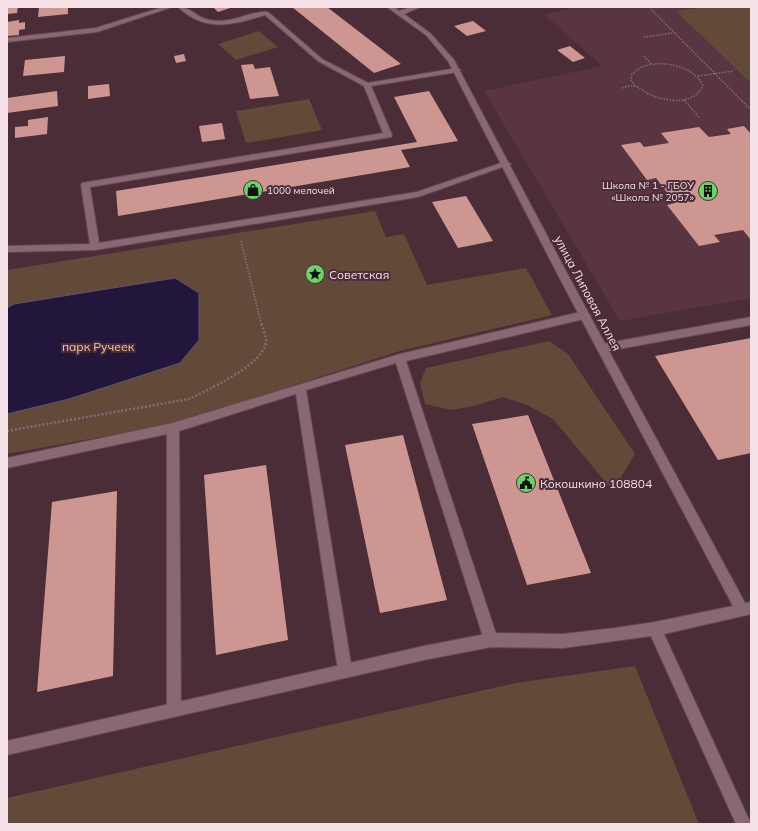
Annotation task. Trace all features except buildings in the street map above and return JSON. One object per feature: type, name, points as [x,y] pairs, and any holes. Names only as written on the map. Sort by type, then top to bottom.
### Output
[{"type":"street","points":[[7,40],[97,30],[169,7]]},
{"type":"street","points":[[95,247],[85,185],[388,135],[367,86],[320,60],[266,13],[231,23],[207,22],[181,7]]},
{"type":"street","name":"улица Липовая Аллея","points":[[390,7],[421,28],[437,43],[457,70],[584,315],[747,609]]},
{"type":"street","points":[[399,13],[417,7]]},
{"type":"street","points":[[367,86],[457,70]]},
{"type":"street","points":[[7,249],[95,247],[418,194],[507,164]]},
{"type":"street","points":[[7,462],[173,428],[400,358],[584,315]]},
{"type":"street","points":[[602,348],[751,321]]},
{"type":"street","points":[[400,358],[491,640]]},
{"type":"street","points":[[300,388],[344,670]]},
{"type":"street","points":[[173,428],[174,710]]},
{"type":"street","points":[[7,748],[344,670],[491,640],[562,641],[655,629],[747,609]]},
{"type":"street","points":[[655,629],[744,824]]},
{"type":"path","points":[[649,7],[750,109]]},
{"type":"path","points":[[644,37],[675,33]]},
{"type":"path","points":[[644,56],[651,64]]},
{"type":"path","points":[[698,76],[703,85],[702,90],[693,97],[684,100],[655,97],[635,86],[631,80],[632,74],[642,66],[651,64],[677,66],[698,76],[734,71]]},
{"type":"path","points":[[622,88],[635,86]]},
{"type":"path","points":[[684,100],[699,117]]},
{"type":"path","points":[[7,431],[189,398],[215,386],[260,356],[266,342],[237,224]]},
{"type":"shaded area","points":[[576,7],[751,7],[751,298],[620,321],[484,91],[602,66],[544,14]]},
{"type":"shaded area","points":[[175,278],[199,293],[199,340],[180,363],[69,399],[7,414],[7,308],[14,304]]},
{"type":"green space","points":[[708,7],[751,7],[751,83],[676,11]]},
{"type":"green space","points":[[259,31],[278,47],[236,60],[218,44]]},
{"type":"green space","points":[[309,99],[322,130],[246,143],[236,111]]},
{"type":"green space","name":"парк Ручеек","points":[[375,211],[386,237],[404,234],[427,285],[526,268],[552,315],[400,351],[173,424],[7,454],[7,270]]},
{"type":"green space","points":[[549,341],[568,354],[635,454],[613,491],[553,419],[527,405],[503,397],[474,406],[451,410],[425,404],[420,383],[426,368]]},
{"type":"green space","points":[[635,666],[699,824],[7,824],[7,798],[515,683]]},
{"type":"place","name":"1000 мелочей","points":[[253,190]]},
{"type":"place","name":"Школа № 1 - ГБОУ «Школа № 2057»","points":[[708,191]]},
{"type":"place","name":"Советская","points":[[315,274]]},
{"type":"place","name":"Кокошкино 108804","points":[[526,483]]}]
